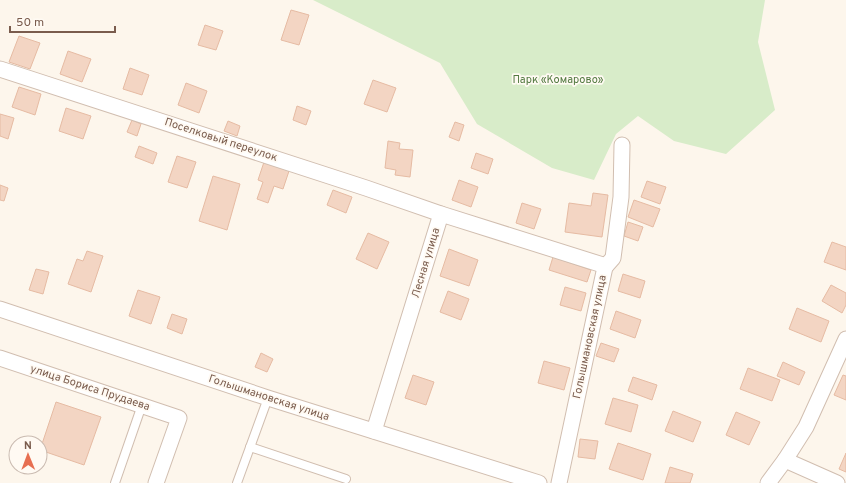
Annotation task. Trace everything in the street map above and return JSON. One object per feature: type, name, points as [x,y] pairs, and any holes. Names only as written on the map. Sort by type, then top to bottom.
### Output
[{"type":"street","name":"Поселковый переулок","points":[[0,69],[351,183],[441,214]]},
{"type":"street","name":"Голышмановская улица","points":[[559,483],[606,266],[613,258],[621,197],[622,145]]},
{"type":"street","name":"Лесная улица","points":[[374,431],[441,214],[606,266]]},
{"type":"street","name":"Голышмановская улица","points":[[0,309],[268,398],[539,483]]},
{"type":"street","points":[[768,483],[806,427],[844,348]]},
{"type":"street","name":"улица Бориса Прудаева","points":[[0,358],[179,418],[156,483]]},
{"type":"street","points":[[785,460],[837,483]]},
{"type":"lane","points":[[237,483],[268,398]]},
{"type":"lane","points":[[115,483],[142,405]]},
{"type":"lane","points":[[250,447],[346,479]]},
{"type":"green space","name":"Парк «Комарово»","points":[[313,0],[765,0],[758,42],[775,110],[726,154],[674,141],[638,116],[616,134],[594,180],[552,168],[477,124],[440,63]]},
{"type":"building","points":[[291,10],[309,15],[299,45],[281,40]]},
{"type":"building","points":[[205,25],[223,31],[216,50],[198,45]]},
{"type":"building","points":[[19,36],[40,43],[30,69],[9,62]]},
{"type":"building","points":[[68,51],[91,59],[82,82],[60,74]]},
{"type":"building","points":[[130,68],[149,75],[142,95],[123,89]]},
{"type":"building","points":[[373,80],[396,88],[387,112],[364,104]]},
{"type":"building","points":[[186,83],[207,91],[199,113],[178,105]]},
{"type":"building","points":[[19,87],[41,94],[35,115],[12,107]]},
{"type":"building","points":[[297,106],[311,111],[306,125],[293,120]]},
{"type":"building","points":[[66,108],[91,116],[83,139],[59,131]]},
{"type":"building","points":[[0,114],[14,118],[8,139],[0,136]]},
{"type":"building","points":[[132,120],[141,124],[137,136],[127,132]]},
{"type":"building","points":[[228,121],[240,126],[237,136],[224,131]]},
{"type":"building","points":[[455,122],[464,125],[459,141],[449,137]]},
{"type":"building","points":[[388,141],[400,143],[399,149],[413,150],[410,177],[395,175],[396,170],[385,168]]},
{"type":"building","points":[[139,146],[157,153],[153,164],[135,157]]},
{"type":"building","points":[[476,153],[493,159],[488,174],[471,168]]},
{"type":"building","points":[[177,156],[196,162],[187,188],[168,182]]},
{"type":"building","points":[[264,162],[289,171],[283,189],[274,186],[268,203],[257,199],[263,182],[258,180]]},
{"type":"building","points":[[213,176],[240,184],[227,230],[199,221]]},
{"type":"building","points":[[459,180],[478,187],[471,207],[452,200]]},
{"type":"building","points":[[647,181],[666,187],[660,204],[641,197]]},
{"type":"building","points":[[0,185],[8,188],[4,201],[0,200]]},
{"type":"building","points":[[333,190],[352,197],[346,213],[327,205]]},
{"type":"building","points":[[593,193],[608,195],[602,237],[565,232],[569,203],[591,206]]},
{"type":"building","points":[[634,200],[660,209],[653,227],[628,217]]},
{"type":"building","points":[[522,203],[541,209],[534,229],[516,223]]},
{"type":"building","points":[[628,222],[643,227],[638,241],[624,236]]},
{"type":"building","points":[[368,233],[389,242],[377,269],[356,259]]},
{"type":"building","points":[[832,242],[846,247],[846,270],[824,262]]},
{"type":"building","points":[[449,249],[478,260],[469,286],[440,276]]},
{"type":"building","points":[[87,251],[103,256],[91,292],[68,284],[77,259],[83,261]]},
{"type":"building","points":[[553,257],[591,270],[587,282],[549,270]]},
{"type":"building","points":[[36,269],[49,272],[43,294],[29,290]]},
{"type":"building","points":[[623,274],[645,281],[640,298],[618,291]]},
{"type":"building","points":[[831,285],[846,293],[846,305],[842,313],[822,301]]},
{"type":"building","points":[[565,287],[586,293],[581,311],[560,305]]},
{"type":"building","points":[[138,290],[160,297],[151,324],[129,316]]},
{"type":"building","points":[[448,291],[469,299],[461,320],[440,312]]},
{"type":"building","points":[[797,308],[829,321],[821,342],[789,329]]},
{"type":"building","points":[[616,311],[641,320],[635,338],[610,329]]},
{"type":"building","points":[[172,314],[187,319],[182,334],[167,328]]},
{"type":"building","points":[[601,343],[619,349],[614,362],[596,356]]},
{"type":"building","points":[[261,353],[273,359],[267,372],[255,367]]},
{"type":"building","points":[[544,361],[570,368],[564,390],[538,383]]},
{"type":"building","points":[[783,362],[805,372],[799,385],[777,376]]},
{"type":"building","points":[[748,368],[780,380],[772,401],[740,389]]},
{"type":"building","points":[[413,375],[434,382],[426,405],[405,398]]},
{"type":"building","points":[[843,375],[846,376],[846,400],[834,395]]},
{"type":"building","points":[[633,377],[657,385],[652,400],[628,391]]},
{"type":"building","points":[[613,398],[638,405],[631,432],[605,424]]},
{"type":"building","points":[[56,402],[101,417],[84,465],[48,453],[48,435],[45,435]]},
{"type":"building","points":[[673,411],[701,422],[693,442],[665,431]]},
{"type":"building","points":[[736,412],[760,422],[749,445],[726,435]]},
{"type":"building","points":[[580,439],[598,441],[595,459],[578,457]]},
{"type":"building","points":[[618,443],[651,454],[643,480],[609,469]]},
{"type":"building","points":[[846,453],[846,472],[839,469]]},
{"type":"building","points":[[670,467],[693,474],[690,483],[665,483]]}]
